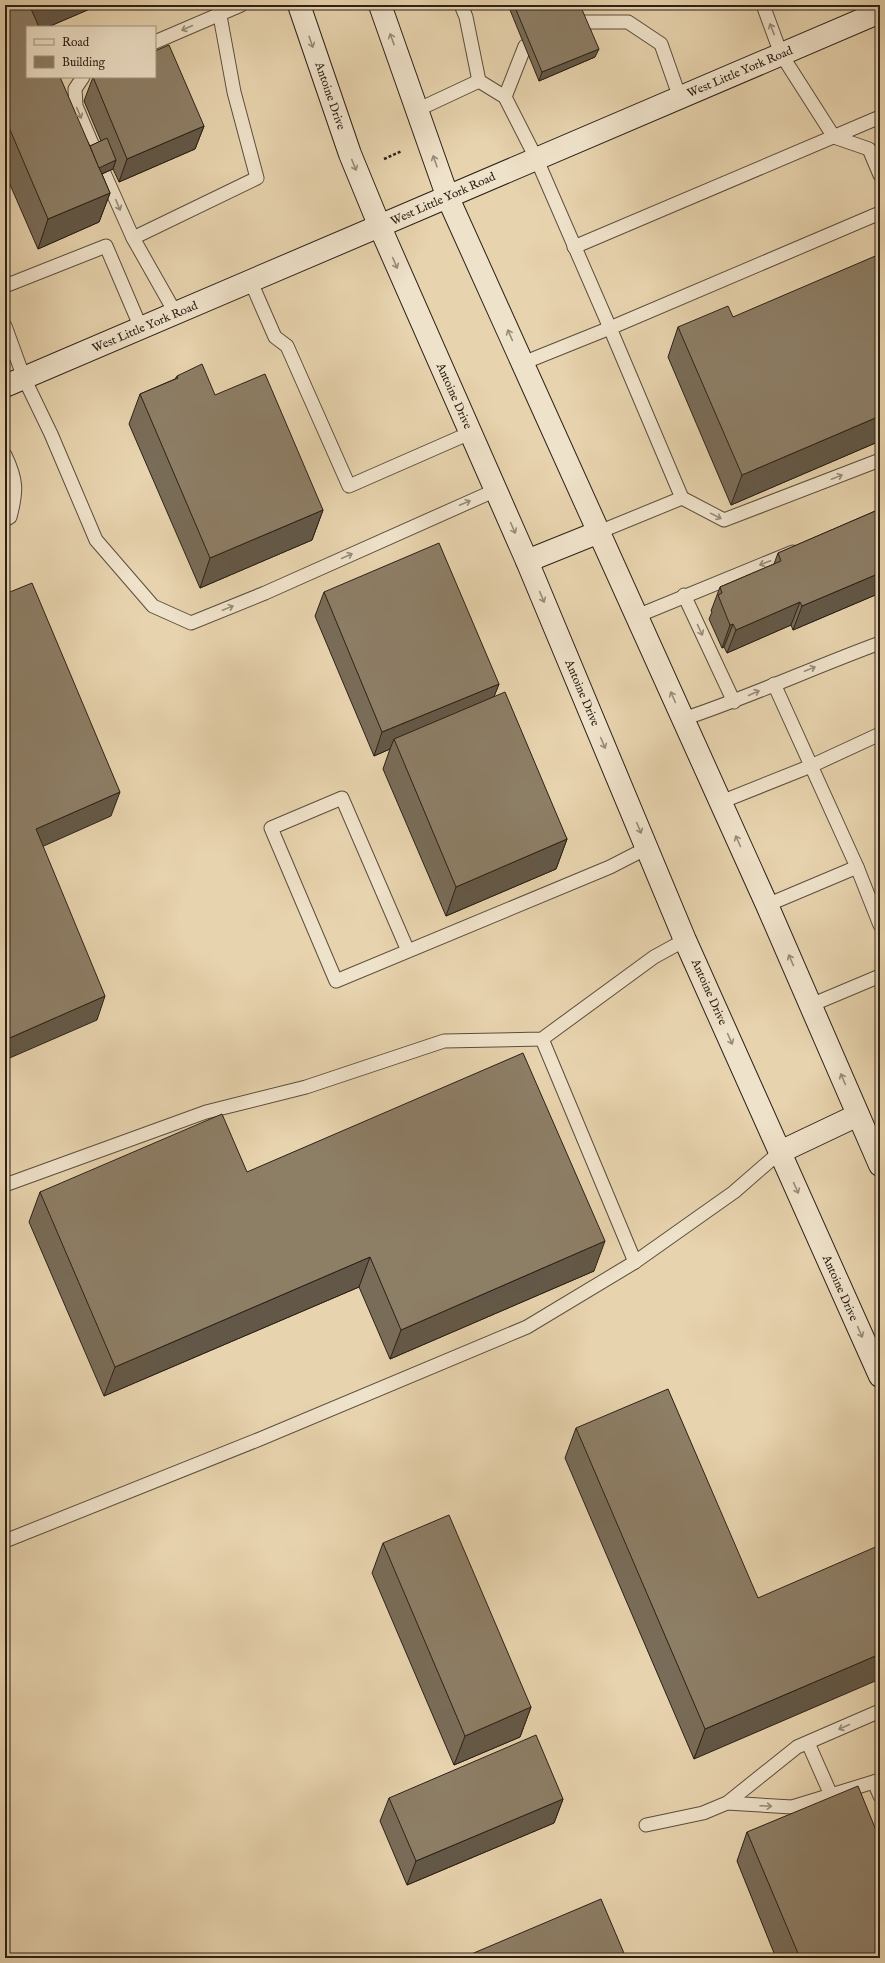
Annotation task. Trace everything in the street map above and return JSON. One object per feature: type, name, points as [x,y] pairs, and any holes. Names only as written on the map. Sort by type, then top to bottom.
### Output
[{"type":"main road","name":"Antoine Drive","points":[[299,5],[350,154],[380,227],[527,561],[685,940],[880,1376]]},
{"type":"main road","points":[[380,5],[448,198],[721,802],[880,1165]]},
{"type":"main road","name":"West Little York Road","points":[[14,382],[537,160],[880,12]]},
{"type":"main road","points":[[527,561],[599,532]]},
{"type":"main road","points":[[780,1152],[858,1115]]},
{"type":"lane","points":[[156,41],[219,9],[241,5]]},
{"type":"lane","points":[[461,5],[466,17],[479,81],[505,97],[537,160],[682,498],[724,520],[880,460]]},
{"type":"lane","points":[[763,5],[781,54],[834,137],[869,149],[880,175]]},
{"type":"lane","points":[[132,238],[257,178],[234,92],[219,9]]},
{"type":"lane","points":[[580,22],[628,22],[661,44],[680,98]]},
{"type":"lane","points":[[505,97],[524,46]]},
{"type":"lane","points":[[82,78],[75,89],[76,106],[95,151]]},
{"type":"lane","points":[[417,110],[479,81]]},
{"type":"lane","points":[[574,247],[880,117]]},
{"type":"lane","points":[[104,173],[132,238],[176,314]]},
{"type":"lane","points":[[523,363],[610,328],[880,213]]},
{"type":"lane","points":[[5,286],[106,246],[141,328]]},
{"type":"lane","points":[[251,282],[275,337],[287,346],[348,486],[470,433]]},
{"type":"lane","points":[[5,326],[14,382],[51,434],[96,540],[153,606],[191,623],[265,593],[496,490]]},
{"type":"lane","points":[[5,455],[14,474],[15,498],[10,517],[5,520]]},
{"type":"lane","points":[[599,532],[682,498]]},
{"type":"lane","points":[[637,616],[684,595],[807,547]]},
{"type":"lane","points":[[684,595],[734,702]]},
{"type":"lane","points":[[683,719],[734,702],[774,684],[880,643]]},
{"type":"lane","points":[[774,684],[857,867],[880,925]]},
{"type":"lane","points":[[721,802],[811,766],[880,734]]},
{"type":"lane","points":[[408,952],[342,798],[271,828],[336,981],[408,952],[610,867],[647,848]]},
{"type":"lane","points":[[767,905],[857,867]]},
{"type":"lane","points":[[5,1185],[206,1112],[306,1087],[444,1041],[542,1039],[654,957],[685,940]]},
{"type":"lane","points":[[811,1005],[880,976]]},
{"type":"lane","points":[[542,1039],[635,1262]]},
{"type":"lane","points":[[5,1541],[260,1440],[527,1327],[635,1262],[734,1192],[780,1152]]},
{"type":"lane","points":[[646,1825],[703,1813],[727,1803],[797,1747],[880,1711]]},
{"type":"lane","points":[[808,1743],[831,1795]]},
{"type":"lane","points":[[727,1803],[792,1807],[877,1781],[880,1796]]},
{"type":"path","points":[[384,159],[402,151]]},
{"type":"building","points":[[5,5],[41,5],[31,9],[39,26],[26,26],[26,78],[60,78],[110,193],[48,219],[5,118]]},
{"type":"building","points":[[514,5],[580,5],[599,49],[542,72]]},
{"type":"building","points":[[169,45],[204,126],[127,159],[93,78],[156,78],[156,51]]},
{"type":"building","points":[[107,138],[116,160],[99,168],[90,146]]},
{"type":"building","points":[[880,254],[880,416],[742,475],[678,327],[728,306],[733,317]]},
{"type":"building","points":[[202,364],[215,395],[265,374],[323,510],[210,558],[140,394],[178,378],[177,376]]},
{"type":"building","points":[[880,509],[880,573],[802,606],[800,602],[736,630],[733,624],[730,625],[718,595],[722,593],[720,587],[781,561],[778,553]]},
{"type":"building","points":[[439,543],[499,684],[382,732],[324,592]]},
{"type":"building","points":[[32,583],[120,792],[36,829],[105,996],[5,1040],[5,594]]},
{"type":"building","points":[[505,692],[567,839],[456,887],[394,739]]},
{"type":"building","points":[[523,1053],[605,1241],[401,1330],[370,1257],[115,1367],[40,1192],[222,1114],[247,1172]]},
{"type":"building","points":[[668,1389],[758,1598],[880,1545],[880,1654],[705,1729],[576,1428]]},
{"type":"building","points":[[449,1515],[531,1707],[465,1736],[383,1543]]},
{"type":"building","points":[[536,1735],[563,1799],[416,1861],[389,1798]]},
{"type":"building","points":[[858,1786],[880,1840],[880,1958],[800,1958],[747,1832]]},
{"type":"building","points":[[601,1899],[626,1958],[462,1958]]}]
